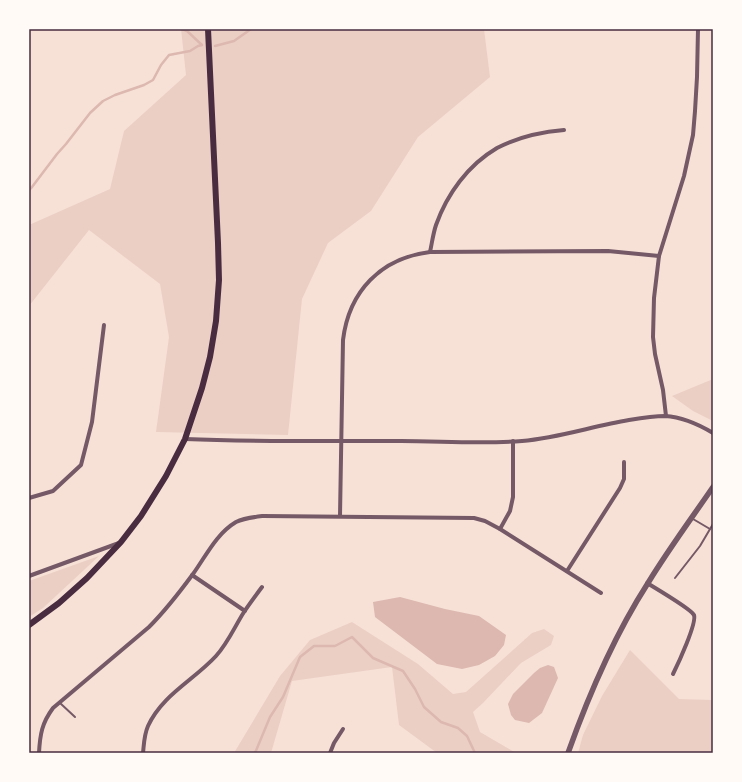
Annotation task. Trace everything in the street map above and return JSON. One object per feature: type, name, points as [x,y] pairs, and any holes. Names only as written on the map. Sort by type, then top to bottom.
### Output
[{"type":"main road","points":[[29,625],[59,603],[87,578],[121,542],[140,516],[154,495],[186,439],[202,388],[210,357],[216,321],[219,280],[208,29]]},
{"type":"street","points":[[666,416],[663,390],[653,337],[654,298],[660,256],[684,176],[693,134],[697,76],[698,29]]},
{"type":"street","points":[[430,252],[435,226],[449,196],[459,181],[473,166],[492,152],[509,143],[546,132],[564,130]]},
{"type":"street","points":[[340,516],[342,340],[350,308],[362,288],[378,272],[388,265],[409,256],[430,252],[608,251],[660,256]]},
{"type":"street","points":[[29,498],[53,491],[81,466],[92,422],[104,326]]},
{"type":"street","points":[[186,439],[494,442],[537,439],[620,421],[652,416],[666,416],[685,420],[701,426],[713,433]]},
{"type":"street","points":[[500,529],[510,511],[513,497],[513,441]]},
{"type":"street","points":[[567,571],[620,488],[624,479],[624,462]]},
{"type":"street","points":[[568,753],[581,716],[602,668],[627,619],[647,583],[713,487]]},
{"type":"street","points":[[39,753],[40,736],[44,723],[48,715],[59,702],[149,627],[159,617],[192,575],[220,536],[237,522],[249,517],[340,516],[474,518],[500,529],[601,592]]},
{"type":"street","points":[[29,576],[121,542]]},
{"type":"street","points":[[192,575],[245,611]]},
{"type":"street","points":[[647,583],[688,609],[695,619],[673,674]]},
{"type":"street","points":[[143,753],[146,732],[154,714],[163,702],[216,656],[262,587]]},
{"type":"street","points":[[330,753],[334,743],[343,729]]},
{"type":"lane","points":[[692,519],[710,529]]},
{"type":"lane","points":[[676,578],[700,546],[713,524]]},
{"type":"lane","points":[[59,702],[75,718]]},
{"type":"shaded area","points":[[181,29],[484,29],[490,77],[418,137],[371,211],[328,243],[302,299],[288,435],[156,432],[169,337],[160,284],[89,230],[29,306],[29,225],[110,189],[124,131],[186,75]]},
{"type":"shaded area","points":[[713,379],[713,421],[693,411],[672,396]]},
{"type":"shaded area","points":[[99,556],[43,608],[29,617],[29,581]]},
{"type":"shaded area","points":[[400,597],[479,616],[506,635],[504,645],[495,656],[479,665],[462,669],[437,664],[375,617],[373,602]]},
{"type":"shaded area","points":[[352,622],[418,664],[453,694],[466,692],[532,633],[544,629],[554,636],[551,645],[521,663],[473,712],[480,732],[516,753],[437,753],[399,725],[392,667],[292,681],[271,753],[234,753],[280,676],[310,640]]},
{"type":"shaded area","points":[[630,650],[679,699],[713,700],[713,753],[578,753],[583,735],[602,696]]},
{"type":"shaded area","points":[[548,665],[554,667],[558,678],[542,713],[529,723],[515,720],[511,715],[508,704],[513,694],[540,668]]},
{"type":"waterway","points":[[182,29],[187,31],[202,45]]},
{"type":"waterway","points":[[215,46],[234,41],[251,29]]},
{"type":"waterway","points":[[29,190],[90,113],[103,101],[153,80],[161,65],[169,55],[190,51],[202,45]]},
{"type":"waterway","points":[[255,753],[270,717],[283,697],[300,657],[314,646],[335,646],[352,637],[373,658],[403,671],[415,689],[424,707],[441,722],[458,728],[467,736],[475,753]]}]
